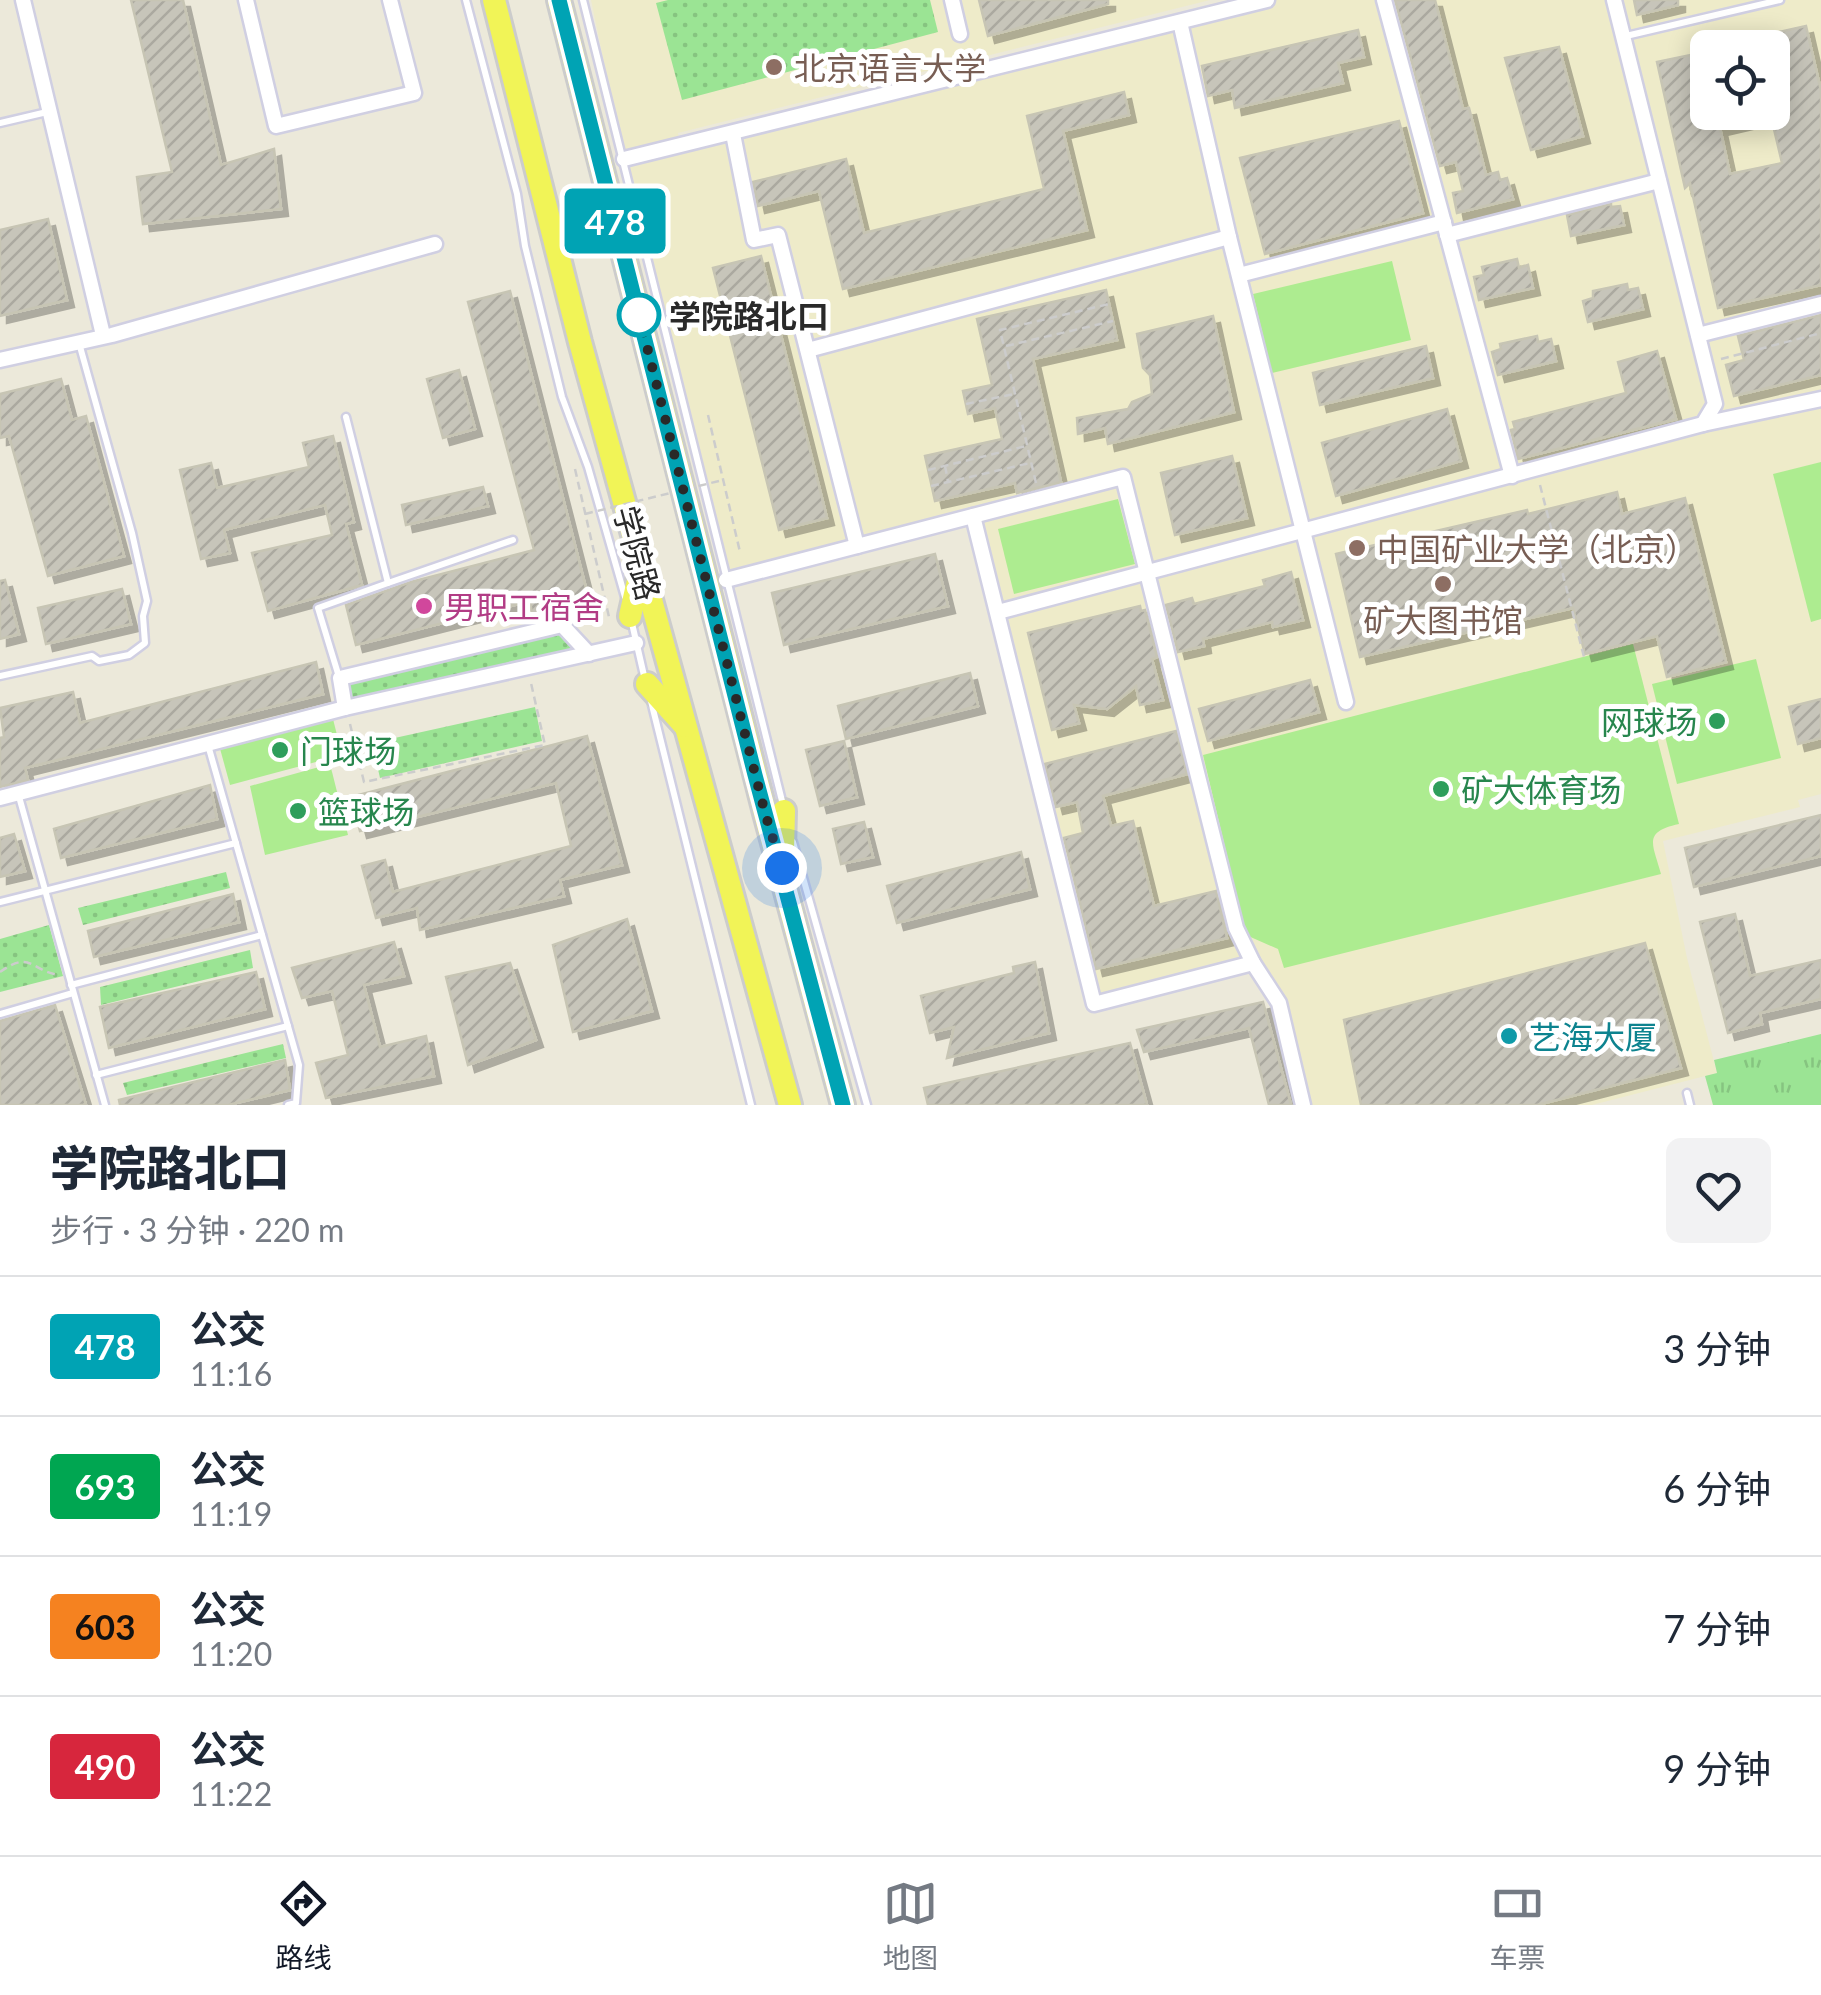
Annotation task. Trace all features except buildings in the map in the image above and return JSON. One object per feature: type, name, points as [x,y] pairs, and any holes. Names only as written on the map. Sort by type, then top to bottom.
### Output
[{"type":"main road","name":"学院路","points":[[494,0],[580,342],[790,1105]]},
{"type":"main road","name":"学院路","points":[[559,0],[842,1105]]},
{"type":"main road","points":[[620,618],[642,564]]},
{"type":"main road","points":[[647,684],[686,727]]},
{"type":"main road","points":[[782,868],[784,811]]},
{"type":"street","points":[[23,0],[103,335]]},
{"type":"street","points":[[246,0],[276,126],[414,94],[390,0]]},
{"type":"street","points":[[952,0],[960,34]]},
{"type":"street","points":[[624,160],[1267,0]]},
{"type":"street","points":[[1384,0],[1512,476]]},
{"type":"street","points":[[1614,0],[1715,404],[1703,424]]},
{"type":"street","points":[[1180,22],[1229,237],[1346,702]]},
{"type":"street","points":[[732,134],[754,240],[778,235],[857,546]]},
{"type":"street","points":[[1239,275],[1660,182]]},
{"type":"street","points":[[808,350],[1229,237]]},
{"type":"street","points":[[0,360],[435,244]]},
{"type":"street","points":[[1698,335],[1821,304]]},
{"type":"street","points":[[998,612],[1703,424],[1821,399]]},
{"type":"street","points":[[726,580],[1123,477],[1236,928],[1279,1003],[1303,1105]]},
{"type":"street","points":[[973,516],[1094,1004],[1253,963]]},
{"type":"street","points":[[345,708],[340,678],[562,625],[589,654]]},
{"type":"street","points":[[0,798],[345,708],[636,643]]},
{"type":"lane","name":"学院路","points":[[466,0],[518,194],[525,246],[562,397],[588,467],[620,618],[636,643],[647,684],[750,1105]]},
{"type":"lane","points":[[582,0],[784,811],[867,1105]]},
{"type":"lane","points":[[1623,36],[1780,0]]},
{"type":"lane","points":[[0,123],[50,111]]},
{"type":"lane","points":[[0,676],[92,656],[99,661],[129,655],[146,643],[143,616],[147,601],[132,533],[78,341]]},
{"type":"lane","points":[[346,417],[388,583]]},
{"type":"lane","points":[[340,678],[318,608],[512,540]]},
{"type":"lane","points":[[208,744],[299,1065],[296,1103],[288,1105]]},
{"type":"lane","points":[[18,793],[105,1105]]},
{"type":"lane","points":[[0,902],[236,843]]},
{"type":"lane","points":[[0,1014],[72,989],[262,935]]},
{"type":"lane","points":[[96,1076],[288,1026]]},
{"type":"lane","points":[[1687,1093],[1690,1105]]},
{"type":"path","points":[[1038,495],[1000,330],[1109,304]]},
{"type":"path","points":[[1004,346],[1112,321]]},
{"type":"path","points":[[1705,363],[1821,334]]},
{"type":"path","points":[[966,404],[1015,394]]},
{"type":"path","points":[[708,415],[740,552]]},
{"type":"path","points":[[928,470],[1027,446]]},
{"type":"path","points":[[932,486],[1032,463]]},
{"type":"path","points":[[944,466],[948,482]]},
{"type":"path","points":[[574,468],[603,583],[620,618]]},
{"type":"path","points":[[1536,470],[1584,657]]},
{"type":"path","points":[[586,514],[723,480]]},
{"type":"path","points":[[345,708],[364,782],[545,745],[528,668]]},
{"type":"path","points":[[0,972],[21,960],[31,960],[47,973],[60,975]]},
{"type":"shaded area","name":"中国矿业大学（北京）","points":[[591,0],[1210,0],[678,133],[680,145],[1265,0],[1821,0],[1821,794],[1798,800],[1800,807],[1663,841],[1687,958],[1717,1073],[1592,1105],[1308,1105],[1279,1003],[1253,963],[1094,1004],[973,517],[726,580],[624,159]]},
{"type":"green space","points":[[930,0],[938,32],[682,100],[656,3]]},
{"type":"green space","points":[[1392,261],[1411,340],[1272,373],[1253,294]]},
{"type":"green space","points":[[1821,462],[1821,619],[1811,622],[1773,474]]},
{"type":"green space","points":[[1118,499],[1135,564],[1014,594],[998,529]]},
{"type":"green space","points":[[568,630],[573,653],[351,703],[344,679]]},
{"type":"green space","name":"矿大体育场","points":[[1633,644],[1679,824],[1655,835],[1653,847],[1661,874],[1284,968],[1278,949],[1246,935],[1203,755]]},
{"type":"green space","name":"网球场","points":[[1756,659],[1781,758],[1677,784],[1652,684]]},
{"type":"green space","points":[[535,707],[542,741],[380,778],[372,743]]},
{"type":"green space","name":"门球场","points":[[332,715],[342,755],[230,785],[219,745]]},
{"type":"green space","name":"篮球场","points":[[330,764],[348,835],[265,855],[250,786]]},
{"type":"green space","points":[[226,872],[230,888],[83,925],[78,908]]},
{"type":"green space","points":[[49,925],[63,976],[0,992],[0,939]]},
{"type":"green space","points":[[250,950],[253,968],[101,1005],[100,987]]},
{"type":"green space","points":[[1821,1034],[1821,1105],[1713,1105],[1705,1076],[1717,1073],[1714,1060]]},
{"type":"green space","points":[[283,1044],[286,1058],[127,1095],[123,1083]]},
{"type":"bus line","name":"478","points":[[559,0],[755,775],[843,1105]]},
{"type":"place","name":"北京语言大学","points":[[774,67]]},
{"type":"place","name":"学院路北口","points":[[639,315]]},
{"type":"place","name":"中国矿业大学（北京）","points":[[1357,548]]},
{"type":"place","name":"矿大图书馆","points":[[1443,584]]},
{"type":"place","name":"男职工宿舍","points":[[424,606]]},
{"type":"place","name":"网球场","points":[[1717,721]]},
{"type":"place","name":"门球场","points":[[280,750]]},
{"type":"place","name":"矿大体育场","points":[[1441,789]]},
{"type":"place","name":"篮球场","points":[[298,811]]},
{"type":"place","name":"艺海大厦","points":[[1509,1036]]},
{"type":"route","points":[[639,315],[782,868]]}]
